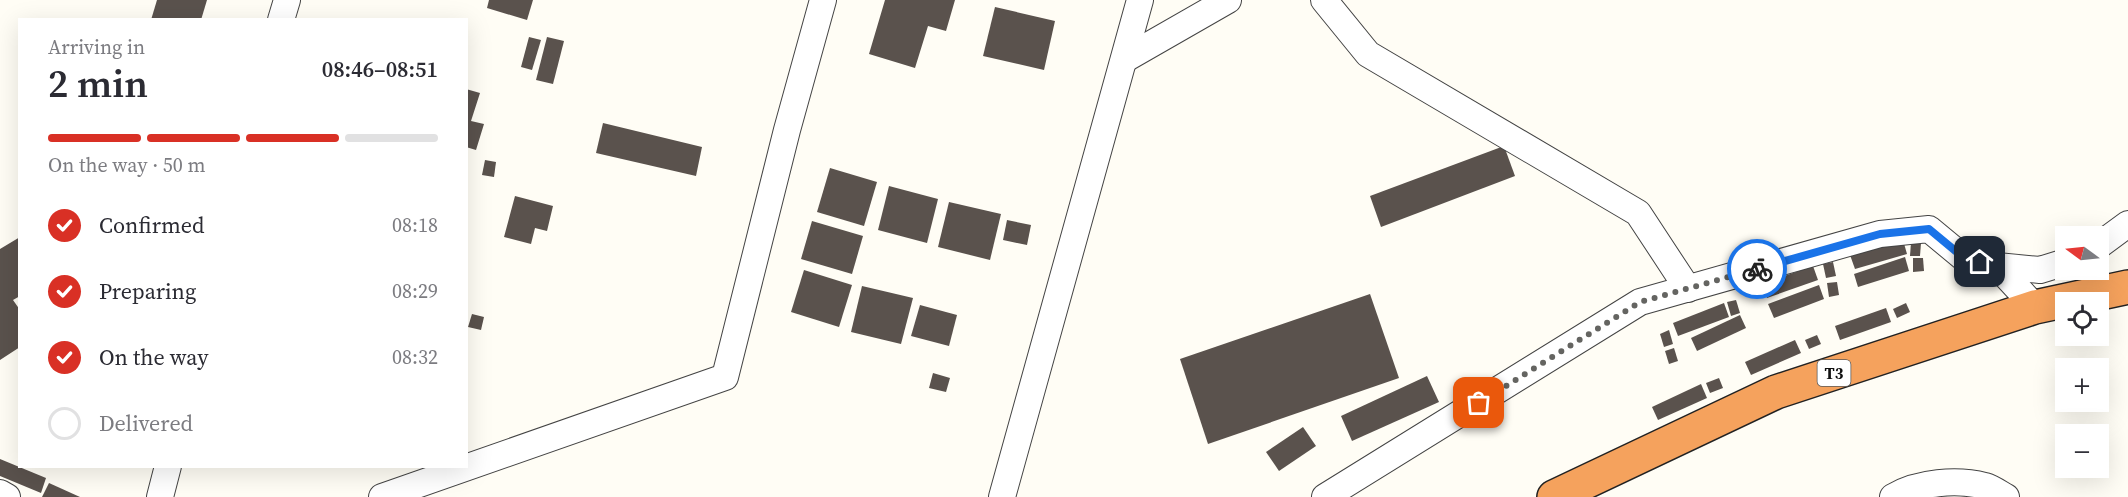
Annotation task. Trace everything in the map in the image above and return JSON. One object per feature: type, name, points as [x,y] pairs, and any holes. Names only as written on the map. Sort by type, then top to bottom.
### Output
[{"type":"highway","name":"T3","points":[[1554,497],[1776,392],[2035,306],[2128,287]]},
{"type":"street","points":[[282,18],[287,0]]},
{"type":"street","points":[[468,467],[725,377],[787,130],[823,0]]},
{"type":"street","points":[[1002,497],[1140,0]]},
{"type":"street","points":[[1125,59],[1228,0]]},
{"type":"street","points":[[1324,0],[1368,54],[1638,213],[1688,289]]},
{"type":"street","points":[[2109,238],[2128,224]]},
{"type":"street","points":[[1325,497],[1640,302],[1880,234],[1929,229],[1964,258],[1996,266],[2040,270],[2055,265]]},
{"type":"street","points":[[1996,266],[2035,306]]},
{"type":"street","points":[[160,497],[167,468]]},
{"type":"street","points":[[382,497],[465,468]]},
{"type":"street","points":[[1893,497],[1900,493],[1944,482],[1986,486],[2006,497]]},
{"type":"street","points":[[0,493],[7,497]]},
{"type":"building","points":[[157,0],[207,0],[202,18],[152,18]]},
{"type":"building","points":[[489,0],[533,0],[527,20],[487,8]]},
{"type":"building","points":[[885,0],[955,0],[946,31],[928,26],[915,68],[869,54]]},
{"type":"building","points":[[995,7],[1055,21],[1044,70],[983,56]]},
{"type":"building","points":[[529,37],[541,40],[532,70],[521,67]]},
{"type":"building","points":[[547,37],[564,41],[553,84],[536,80]]},
{"type":"building","points":[[468,90],[480,93],[471,121],[484,124],[476,150],[468,148]]},
{"type":"building","points":[[603,123],[702,147],[696,176],[596,153]]},
{"type":"building","points":[[1504,146],[1515,176],[1381,227],[1370,196]]},
{"type":"building","points":[[485,160],[496,162],[494,177],[482,175]]},
{"type":"building","points":[[830,168],[877,182],[864,226],[817,212]]},
{"type":"building","points":[[889,186],[938,199],[927,243],[878,230]]},
{"type":"building","points":[[515,196],[553,206],[547,231],[535,228],[531,244],[504,237]]},
{"type":"building","points":[[949,202],[1001,214],[990,260],[938,247]]},
{"type":"building","points":[[1007,220],[1031,225],[1027,245],[1003,240]]},
{"type":"building","points":[[812,221],[863,236],[852,274],[801,259]]},
{"type":"building","points":[[18,238],[18,297],[13,300],[18,307],[18,348],[0,360],[0,249]]},
{"type":"building","points":[[1903,240],[1907,254],[1855,269],[1850,255]]},
{"type":"building","points":[[1911,242],[1921,243],[1920,256],[1910,256]]},
{"type":"building","points":[[1905,257],[1909,271],[1858,287],[1854,274]]},
{"type":"building","points":[[1913,258],[1923,258],[1924,271],[1913,272]]},
{"type":"building","points":[[1833,262],[1836,276],[1826,278],[1823,264]]},
{"type":"building","points":[[1813,266],[1818,280],[1767,298],[1762,284]]},
{"type":"building","points":[[804,270],[852,285],[839,327],[791,312]]},
{"type":"building","points":[[1837,282],[1839,295],[1829,297],[1827,283]]},
{"type":"building","points":[[1819,285],[1824,299],[1774,318],[1768,304]]},
{"type":"building","points":[[862,286],[913,298],[901,344],[851,332]]},
{"type":"building","points":[[1370,294],[1399,378],[1208,444],[1180,359]]},
{"type":"building","points":[[1736,300],[1740,313],[1731,316],[1727,302]]},
{"type":"building","points":[[1724,303],[1729,317],[1678,336],[1673,323]]},
{"type":"building","points":[[1906,303],[1910,312],[1897,318],[1893,309]]},
{"type":"building","points":[[920,305],[957,315],[949,346],[911,336]]},
{"type":"building","points":[[1886,308],[1891,322],[1840,340],[1835,326]]},
{"type":"building","points":[[472,314],[484,317],[481,330],[468,327]]},
{"type":"building","points":[[1740,315],[1746,328],[1697,351],[1691,338]]},
{"type":"building","points":[[1669,330],[1673,344],[1664,347],[1660,334]]},
{"type":"building","points":[[1817,335],[1821,344],[1809,349],[1805,340]]},
{"type":"building","points":[[1795,340],[1801,353],[1751,375],[1745,362]]},
{"type":"building","points":[[1674,348],[1678,361],[1669,364],[1665,351]]},
{"type":"building","points":[[933,373],[950,378],[946,392],[929,388]]},
{"type":"building","points":[[1427,376],[1439,402],[1352,441],[1341,416]]},
{"type":"building","points":[[1719,378],[1723,388],[1710,393],[1706,383]]},
{"type":"building","points":[[1701,384],[1707,398],[1658,420],[1652,407]]},
{"type":"building","points":[[1303,427],[1316,446],[1279,471],[1266,452]]},
{"type":"building","points":[[0,459],[46,478],[41,493],[0,476]]},
{"type":"building","points":[[49,483],[80,497],[42,497]]},
{"type":"way so far","points":[[1479,403],[1640,302],[1757,269]]},
{"type":"route","points":[[1757,269],[1880,234],[1929,229],[1964,258],[1980,262]]}]
